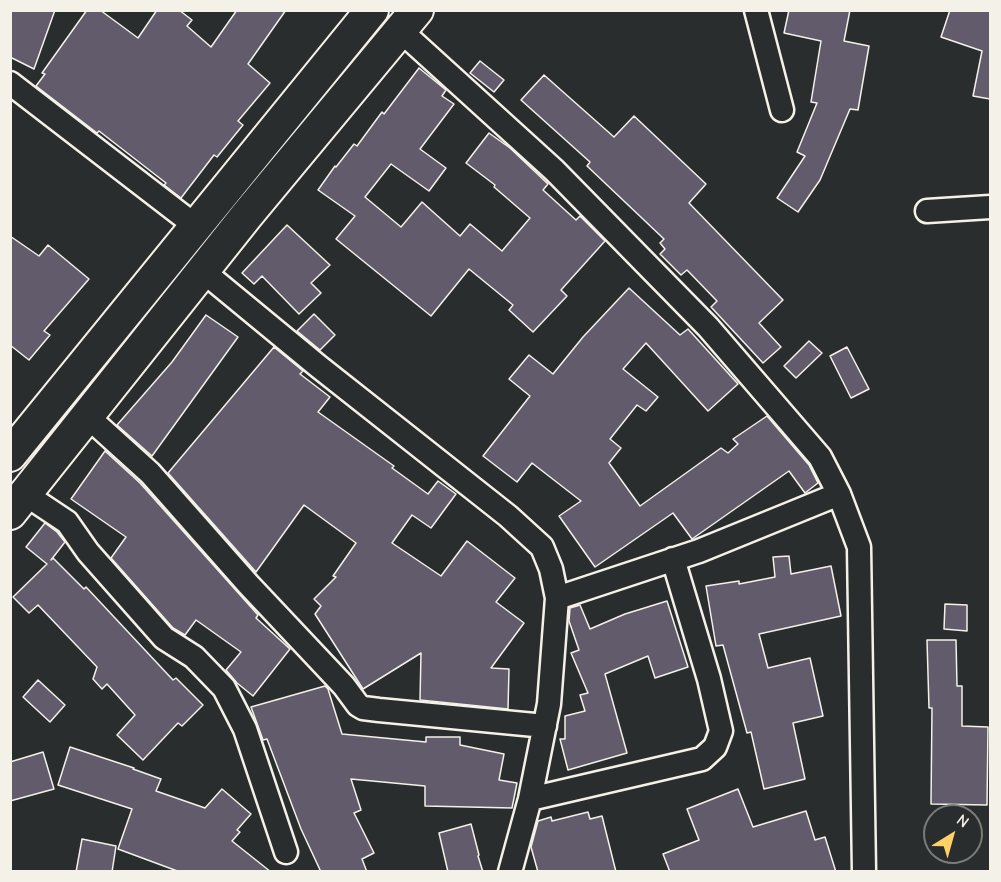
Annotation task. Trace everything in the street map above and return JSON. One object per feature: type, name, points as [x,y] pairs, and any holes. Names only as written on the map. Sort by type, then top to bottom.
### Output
[{"type":"main road","points":[[10,455],[372,10]]},
{"type":"main road","points":[[18,504],[247,215],[409,21]]},
{"type":"street","points":[[756,10],[782,110]]},
{"type":"street","points":[[409,21],[708,327],[820,456],[839,494],[859,547],[864,872]]},
{"type":"street","points":[[10,83],[196,227]]},
{"type":"street","points":[[927,211],[990,207]]},
{"type":"street","points":[[204,272],[507,516],[542,548],[551,569],[557,598],[549,704],[530,799],[510,872]]},
{"type":"street","points":[[87,416],[150,473],[248,584],[344,686],[358,705],[379,710],[545,726]]},
{"type":"street","points":[[557,598],[699,551],[839,494]]},
{"type":"street","points":[[18,504],[67,522],[88,552],[164,638],[194,657],[224,688],[245,729],[286,852]]},
{"type":"street","points":[[530,799],[702,759],[715,747],[721,731],[709,679],[673,559]]},
{"type":"building","points":[[10,10],[55,10],[34,69],[10,57]]},
{"type":"building","points":[[87,10],[100,10],[138,38],[157,10],[179,10],[192,20],[187,26],[211,47],[237,10],[286,10],[248,64],[270,83],[238,121],[243,125],[217,157],[214,155],[181,198],[164,185],[166,183],[99,131],[97,133],[36,86],[45,74],[42,73]]},
{"type":"building","points":[[789,10],[850,10],[844,41],[869,46],[858,110],[850,109],[820,180],[798,212],[777,198],[805,156],[797,152],[817,103],[811,102],[821,41],[784,33]]},
{"type":"building","points":[[950,10],[990,10],[990,99],[973,96],[982,51],[941,37]]},
{"type":"building","points":[[480,61],[504,80],[494,92],[470,73]]},
{"type":"building","points":[[419,68],[446,90],[442,96],[454,104],[420,149],[446,168],[429,191],[391,164],[365,197],[401,227],[422,202],[460,236],[470,224],[502,251],[530,218],[494,187],[495,185],[466,163],[489,133],[510,148],[548,184],[543,190],[576,220],[580,216],[605,241],[561,290],[567,296],[533,332],[509,310],[513,305],[469,269],[431,316],[336,239],[355,216],[318,190],[354,144],[357,146],[382,112],[384,114]]},
{"type":"building","points":[[544,75],[614,137],[634,116],[706,184],[689,203],[783,300],[759,323],[781,347],[763,363],[711,307],[717,301],[687,270],[681,275],[660,254],[665,249],[660,243],[664,239],[587,166],[590,162],[521,100]]},
{"type":"building","points":[[287,225],[330,265],[311,283],[321,293],[299,314],[262,276],[254,284],[242,273]]},
{"type":"building","points":[[10,236],[39,256],[48,245],[89,279],[44,331],[50,335],[29,360],[10,345]]},
{"type":"building","points":[[629,288],[680,335],[688,329],[738,384],[708,411],[646,343],[623,369],[658,397],[646,411],[637,405],[610,439],[621,448],[609,463],[640,506],[721,448],[728,453],[738,444],[733,439],[767,416],[809,465],[818,483],[805,493],[789,471],[692,539],[673,513],[595,567],[559,516],[581,501],[532,463],[517,482],[483,456],[530,396],[509,379],[529,355],[553,374],[583,337]]},
{"type":"building","points":[[314,314],[335,335],[320,350],[297,331]]},
{"type":"building","points":[[206,315],[238,337],[152,456],[117,425],[172,362]]},
{"type":"building","points":[[809,341],[822,353],[796,378],[784,366]]},
{"type":"building","points":[[274,347],[303,371],[300,374],[330,397],[318,412],[394,466],[392,468],[428,494],[438,481],[456,494],[431,528],[412,515],[392,543],[441,576],[467,541],[515,578],[496,602],[524,623],[491,668],[509,669],[508,709],[420,700],[421,653],[363,689],[315,614],[321,606],[314,599],[336,577],[333,576],[356,543],[304,505],[256,572],[168,473]]},
{"type":"building","points":[[847,347],[869,389],[851,398],[830,356]]},
{"type":"building","points":[[105,451],[140,483],[258,615],[256,618],[290,649],[253,696],[226,670],[241,652],[196,620],[185,635],[173,628],[111,558],[126,537],[71,499]]},
{"type":"building","points":[[45,523],[65,542],[51,560],[53,558],[84,589],[86,587],[173,680],[176,678],[203,705],[182,726],[178,723],[143,760],[117,735],[135,715],[107,684],[102,689],[93,679],[97,667],[38,605],[29,613],[13,597],[47,564],[26,547]]},
{"type":"building","points":[[789,556],[791,574],[831,566],[841,616],[759,634],[768,668],[810,658],[823,716],[793,723],[805,779],[764,789],[751,732],[747,733],[723,645],[716,646],[706,586],[739,581],[739,584],[775,577],[773,557]]},
{"type":"building","points":[[667,601],[688,667],[655,678],[648,656],[605,674],[627,753],[568,770],[560,739],[565,739],[565,716],[585,711],[580,695],[588,693],[571,653],[579,650],[569,621],[570,608],[580,605],[590,629],[625,614]]},
{"type":"building","points":[[945,604],[967,605],[967,631],[944,629]]},
{"type":"building","points":[[927,640],[956,640],[957,686],[962,686],[962,726],[988,727],[987,805],[931,804],[932,708],[929,708]]},
{"type":"building","points":[[38,680],[65,705],[50,722],[23,697]]},
{"type":"building","points":[[325,686],[328,689],[342,734],[426,742],[426,737],[460,737],[460,745],[504,754],[499,780],[517,783],[512,808],[425,806],[425,786],[351,779],[361,810],[354,813],[374,853],[362,859],[367,872],[321,872],[301,829],[267,739],[263,740],[251,707]]},
{"type":"building","points":[[70,747],[161,779],[156,791],[205,808],[222,789],[251,814],[237,830],[240,832],[232,841],[271,872],[180,872],[118,849],[132,809],[58,785]]},
{"type":"building","points":[[43,752],[54,789],[10,801],[10,762]]},
{"type":"building","points":[[738,789],[753,827],[806,811],[815,840],[825,837],[836,872],[670,872],[663,854],[699,840],[687,809]]},
{"type":"building","points":[[588,812],[590,819],[602,816],[616,872],[538,872],[531,847],[538,821],[551,817],[552,821]]},
{"type":"building","points":[[471,824],[483,872],[448,872],[439,833]]},
{"type":"building","points":[[82,839],[116,846],[112,872],[76,872]]}]
